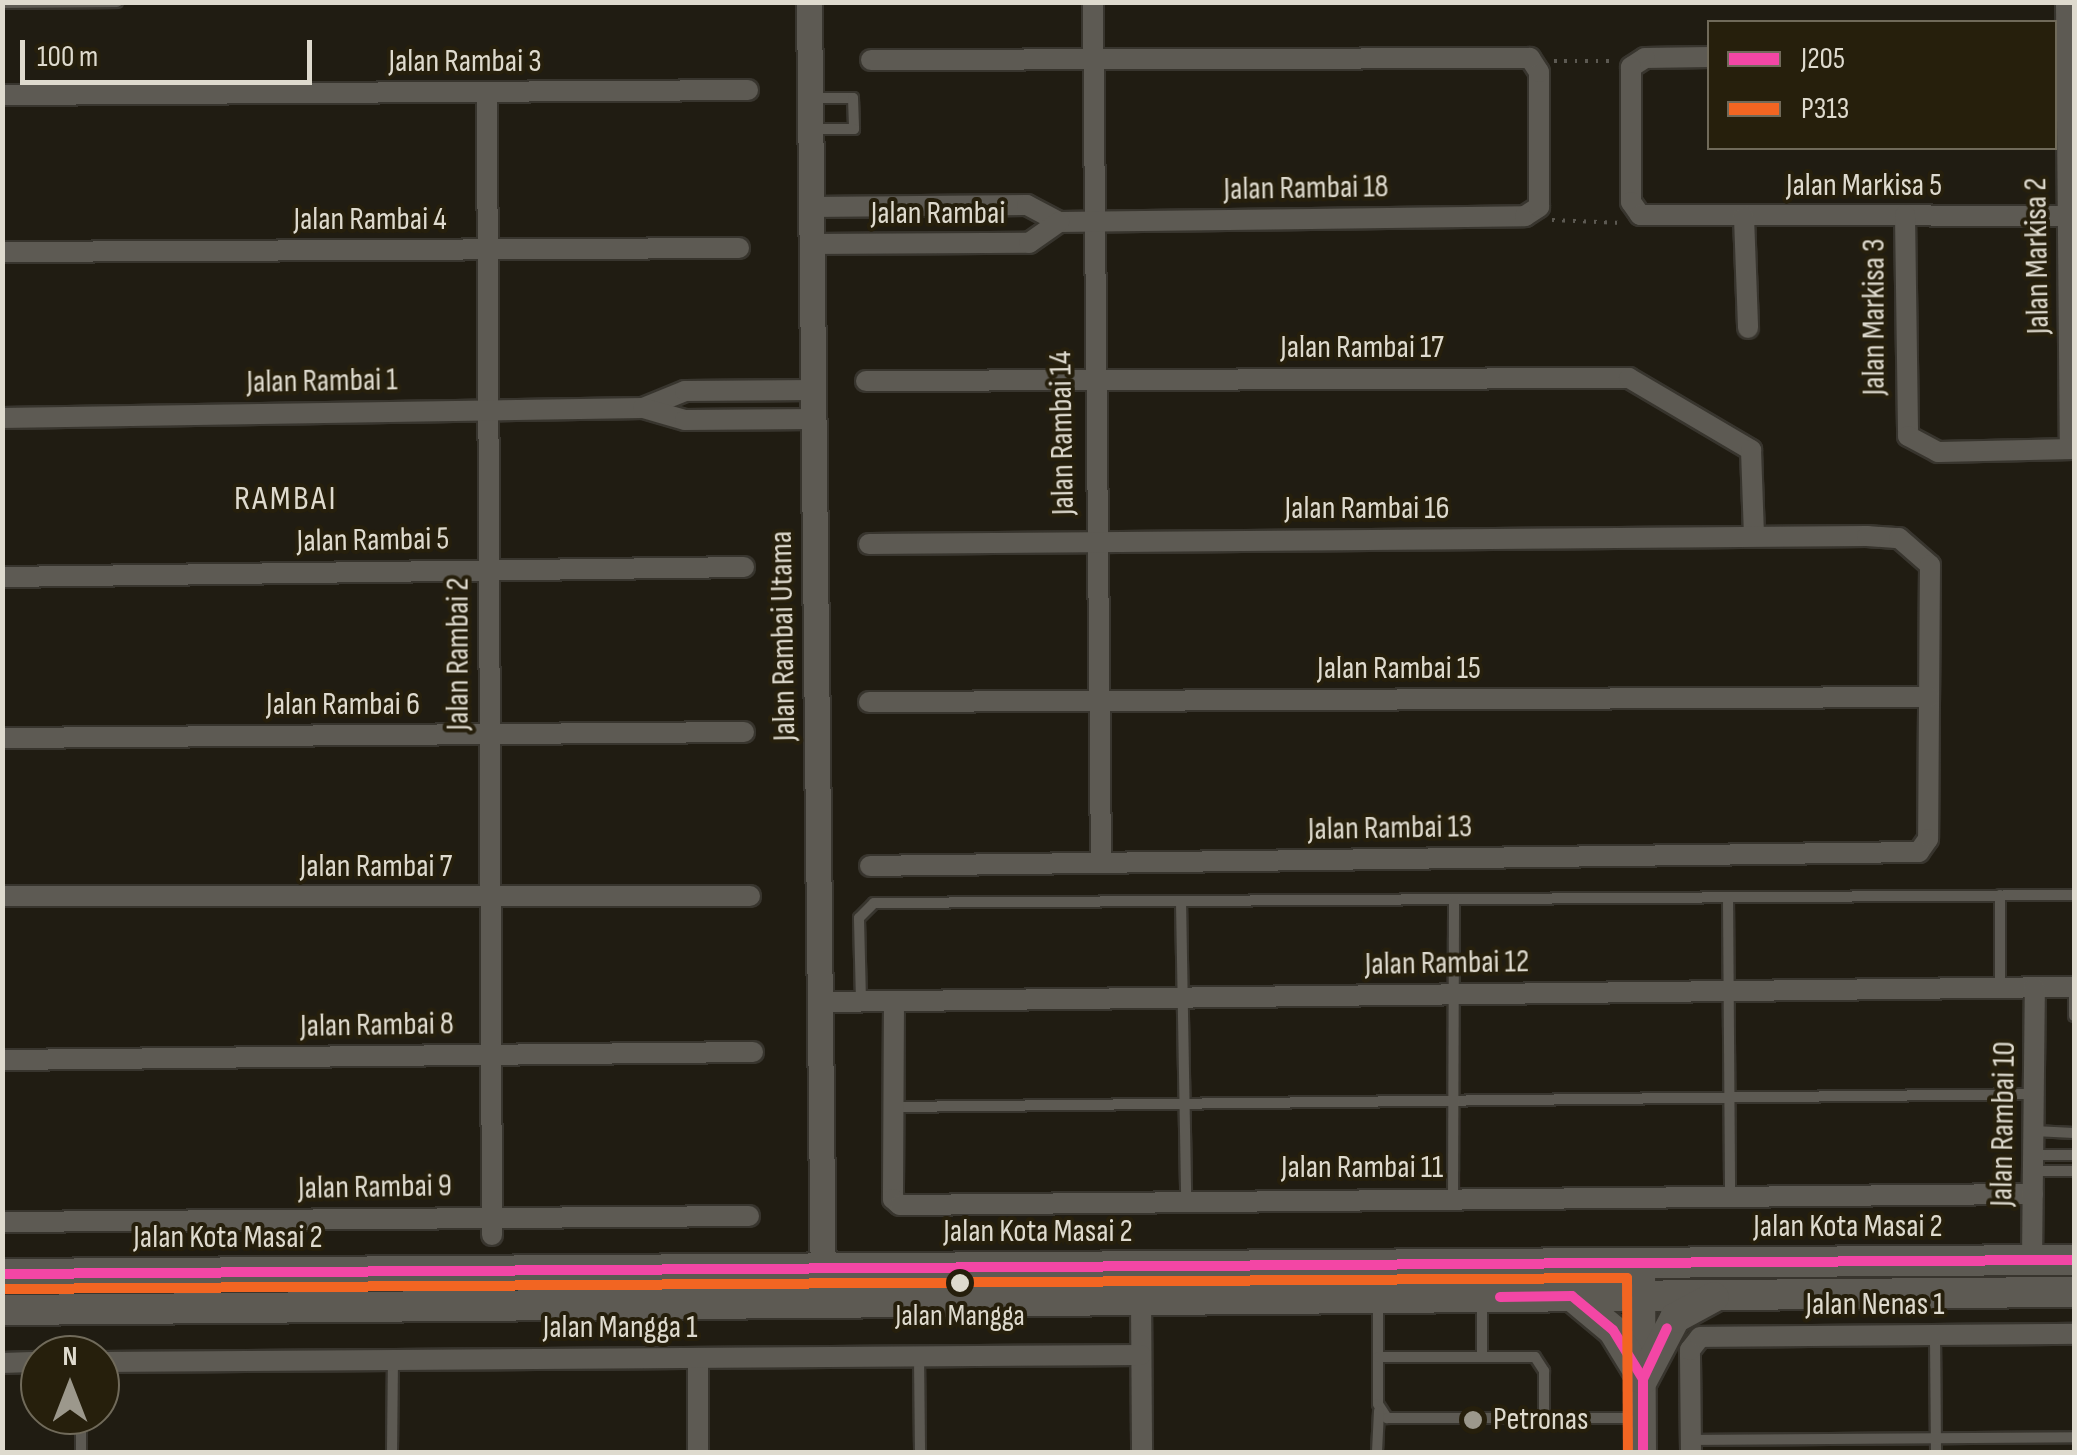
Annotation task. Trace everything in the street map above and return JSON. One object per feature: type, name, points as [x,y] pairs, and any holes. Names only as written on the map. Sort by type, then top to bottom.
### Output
[{"type":"main road","name":"Jalan Kota Masai 2","points":[[2,1274],[2074,1260]]},
{"type":"main road","points":[[216,1272],[216,1308]]},
{"type":"main road","name":"Jalan Kota Masai 2","points":[[2,1310],[2074,1292]]},
{"type":"main road","points":[[1643,1378],[1666,1329],[1716,1295]]},
{"type":"main road","points":[[1572,1296],[1613,1330],[1643,1378]]},
{"type":"street","name":"Jalan Rambai Utama","points":[[809,2],[822,1303]]},
{"type":"street","name":"Jalan Rambai 14","points":[[1093,2],[1092,380],[1101,862]]},
{"type":"street","name":"Jalan Markisa 2","points":[[2066,2],[2072,449]]},
{"type":"street","name":"Jalan Rambai 18","points":[[1092,221],[1522,216],[1536,212],[1540,201],[1539,72],[1534,62],[1521,57],[1093,58]]},
{"type":"street","name":"Jalan Markisa 5","points":[[1707,57],[1639,59],[1630,72],[1631,202],[1640,216],[2071,216]]},
{"type":"street","points":[[871,60],[1093,58]]},
{"type":"street","name":"Jalan Rambai 3","points":[[2,95],[748,90]]},
{"type":"street","name":"Jalan Rambai 2","points":[[487,92],[492,1226]]},
{"type":"street","name":"Jalan Rambai","points":[[811,207],[1027,205],[1059,222],[1092,221]]},
{"type":"street","points":[[966,206],[967,244]]},
{"type":"street","name":"Jalan Markisa 3","points":[[1905,215],[1908,436],[1938,452],[2072,449]]},
{"type":"street","points":[[1744,217],[1748,328]]},
{"type":"street","name":"Jalan Rambai","points":[[811,244],[1029,243],[1059,222]]},
{"type":"street","name":"Jalan Rambai 4","points":[[2,252],[739,248]]},
{"type":"street","name":"Jalan Rambai 17","points":[[866,382],[1628,378],[1751,450],[1754,536]]},
{"type":"street","name":"Jalan Rambai 1","points":[[643,408],[685,391],[814,390]]},
{"type":"street","name":"Jalan Rambai 1","points":[[2,418],[643,408],[685,420],[814,419]]},
{"type":"street","name":"Jalan Rambai 16","points":[[869,544],[1899,538],[1929,560],[1929,697]]},
{"type":"street","name":"Jalan Rambai 5","points":[[2,577],[744,568]]},
{"type":"street","name":"Jalan Rambai 15","points":[[869,702],[1929,697]]},
{"type":"street","name":"Jalan Rambai 13","points":[[870,866],[1912,853],[1928,839],[1929,697]]},
{"type":"street","name":"Jalan Rambai 6","points":[[2,738],[744,732]]},
{"type":"street","name":"Jalan Rambai 7","points":[[2,896],[750,896]]},
{"type":"street","name":"Jalan Rambai 12","points":[[820,1002],[2074,987]]},
{"type":"street","name":"Jalan Rambai 10","points":[[2032,1260],[2035,988]]},
{"type":"street","name":"Jalan Rambai 11","points":[[894,1001],[893,1200],[900,1205],[2032,1194]]},
{"type":"street","name":"Jalan Rambai 8","points":[[2,1060],[753,1052]]},
{"type":"street","name":"Jalan Rambai 9","points":[[2,1222],[492,1226],[749,1216]]},
{"type":"street","points":[[1642,1263],[1644,1452]]},
{"type":"street","points":[[1141,1300],[1142,1452]]},
{"type":"street","name":"Jalan Nenas 1","points":[[1691,1446],[1690,1357],[1695,1340],[1705,1336],[2074,1334]]},
{"type":"street","name":"Jalan Mangga 1","points":[[120,1362],[1141,1355]]},
{"type":"street","points":[[698,1358],[698,1452]]},
{"type":"lane","points":[[2,3],[117,2]]},
{"type":"lane","points":[[810,98],[853,98],[854,129],[810,129]]},
{"type":"lane","points":[[861,1000],[860,918],[868,904],[2074,895]]},
{"type":"lane","points":[[2000,896],[2000,988]]},
{"type":"lane","points":[[1728,897],[1730,1196]]},
{"type":"lane","points":[[1454,899],[1454,1198]]},
{"type":"lane","points":[[1181,901],[1186,1200]]},
{"type":"lane","points":[[2074,987],[2074,1016]]},
{"type":"lane","points":[[894,1107],[2034,1094]]},
{"type":"lane","points":[[2034,1132],[2074,1133]]},
{"type":"lane","points":[[2033,1163],[2072,1156]]},
{"type":"lane","points":[[2033,1163],[2072,1171]]},
{"type":"lane","points":[[1377,1452],[1378,1298]]},
{"type":"lane","points":[[1482,1298],[1482,1356]]},
{"type":"lane","points":[[1935,1334],[1936,1452]]},
{"type":"lane","points":[[919,1356],[920,1452]]},
{"type":"lane","points":[[1378,1357],[1540,1360],[1544,1418]]},
{"type":"lane","points":[[392,1452],[393,1360]]},
{"type":"lane","points":[[1379,1410],[1392,1419],[1643,1418]]},
{"type":"lane","points":[[1691,1446],[2074,1437]]},
{"type":"path","points":[[1560,61],[1620,61]]},
{"type":"path","points":[[1565,223],[1622,223]]},
{"type":"transit line","name":"J205","points":[[2,1274],[2074,1260]]},
{"type":"transit line","name":"P313","points":[[2,1289],[1627,1278],[1628,1452]]},
{"type":"transit line","name":"J205","points":[[1500,1297],[1572,1296],[1613,1330],[1643,1379]]},
{"type":"transit line","name":"J205","points":[[1643,1452],[1643,1379],[1667,1328]]},
{"type":"place","name":"Jalan Mangga","points":[[960,1283]]},
{"type":"place","name":"Petronas","points":[[1473,1420]]},
{"type":"district","name":"RAMBAI","points":[[286,499]]}]
